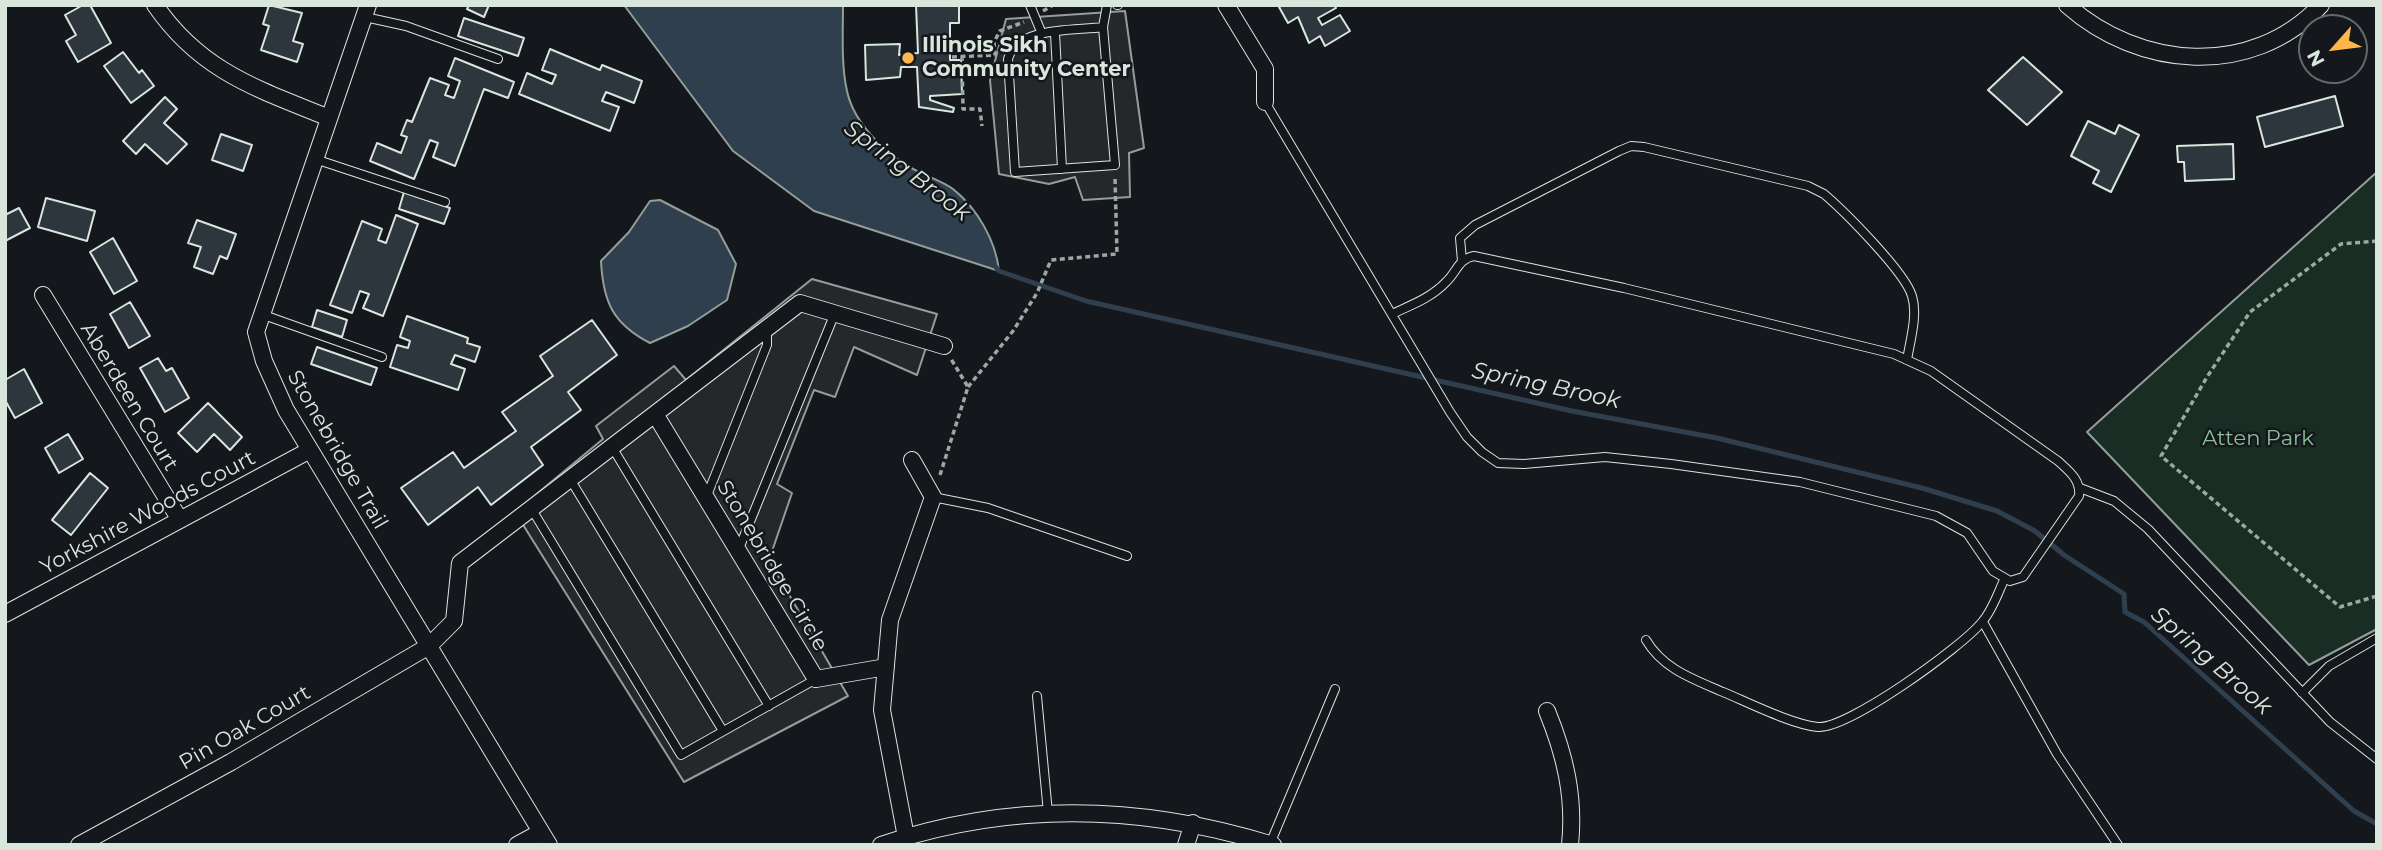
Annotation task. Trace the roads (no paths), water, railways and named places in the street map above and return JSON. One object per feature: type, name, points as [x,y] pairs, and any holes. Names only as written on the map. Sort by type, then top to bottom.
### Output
[{"type":"street","points":[[155,5],[193,51],[221,71],[329,118]]},
{"type":"street","points":[[1226,5],[1265,69],[1265,102]]},
{"type":"street","points":[[2067,5],[2093,26],[2143,51],[2197,57],[2229,54],[2260,45],[2295,27],[2321,5]]},
{"type":"street","name":"Stonebridge Trail","points":[[367,11],[256,332],[264,361],[281,400],[545,838]]},
{"type":"street","name":"Aberdeen Court","points":[[43,295],[180,520]]},
{"type":"street","points":[[429,646],[454,621],[460,563],[800,303],[944,346]]},
{"type":"street","name":"Stonebridge Circle","points":[[655,414],[816,679],[836,673],[886,667]]},
{"type":"street","name":"Yorkshire Woods Court","points":[[5,614],[310,450]]},
{"type":"street","points":[[906,836],[882,709],[890,620],[933,497],[912,460]]},
{"type":"street","name":"Pin Oak Court","points":[[79,845],[231,762],[429,646]]},
{"type":"street","points":[[1547,711],[1566,762],[1571,794],[1570,845]]},
{"type":"street","points":[[881,845],[906,836],[986,819],[1048,813],[1116,813],[1192,823],[1238,840],[1272,844]]},
{"type":"street","points":[[1186,845],[1192,823]]},
{"type":"street","points":[[517,845],[545,838]]},
{"type":"lane","points":[[1030,5],[1042,34]]},
{"type":"lane","points":[[1103,27],[1042,34],[1020,40],[1008,59],[1015,172],[1115,165],[1103,27],[1107,5]]},
{"type":"lane","points":[[367,11],[498,60]]},
{"type":"lane","points":[[1055,33],[1062,169]]},
{"type":"lane","points":[[1265,102],[1438,391],[1467,437],[1498,463],[1605,457],[1800,482],[1936,516],[1967,533],[1993,571],[2004,580],[2023,577],[2079,496],[2080,488],[2074,476],[2058,461],[1931,371],[1907,360],[1624,288],[1474,256],[1462,261],[1449,281],[1432,295],[1392,314]]},
{"type":"lane","points":[[1462,261],[1460,238],[1475,225],[1619,151],[1631,146],[1644,147],[1808,186],[1824,194],[1900,276],[1912,293],[1914,307],[1907,360]]},
{"type":"lane","points":[[315,159],[445,201]]},
{"type":"lane","points":[[738,551],[835,313]]},
{"type":"lane","points":[[261,314],[382,358]]},
{"type":"lane","points":[[706,498],[767,345],[767,328]]},
{"type":"lane","points":[[612,447],[769,706]]},
{"type":"lane","points":[[570,479],[723,731]]},
{"type":"lane","points":[[2080,488],[2114,501],[2148,529],[2330,722],[2377,759]]},
{"type":"lane","points":[[933,497],[988,508],[1127,556]]},
{"type":"lane","points":[[531,508],[681,755],[816,679]]},
{"type":"lane","points":[[1646,640],[1664,664],[1764,709],[1818,727],[1840,723],[1941,660],[1983,622],[2004,580]]},
{"type":"lane","points":[[1983,622],[2057,754],[2118,845]]},
{"type":"lane","points":[[2302,693],[2329,666],[2377,638]]},
{"type":"lane","points":[[1272,844],[1335,689]]},
{"type":"lane","points":[[1037,696],[1048,813]]},
{"type":"water","points":[[624,5],[843,5],[845,81],[856,115],[873,137],[893,156],[949,186],[962,197],[984,226],[994,248],[999,271],[814,211],[733,151]]},
{"type":"water","points":[[660,200],[718,230],[736,264],[727,300],[688,326],[650,343],[627,328],[612,310],[604,288],[601,261],[629,232],[650,201]]},
{"type":"waterway","name":"Spring Brook","points":[[995,266],[999,271],[1086,301],[1572,411],[1717,438],[1922,488],[1997,511],[2035,531],[2064,555],[2124,594],[2125,612],[2144,622],[2354,811],[2377,824]]},
{"type":"place","name":"Illinois Sikh Community Center","points":[[908,58]]},
{"type":"park label","name":"Atten Park","points":[[2258,439]]}]
